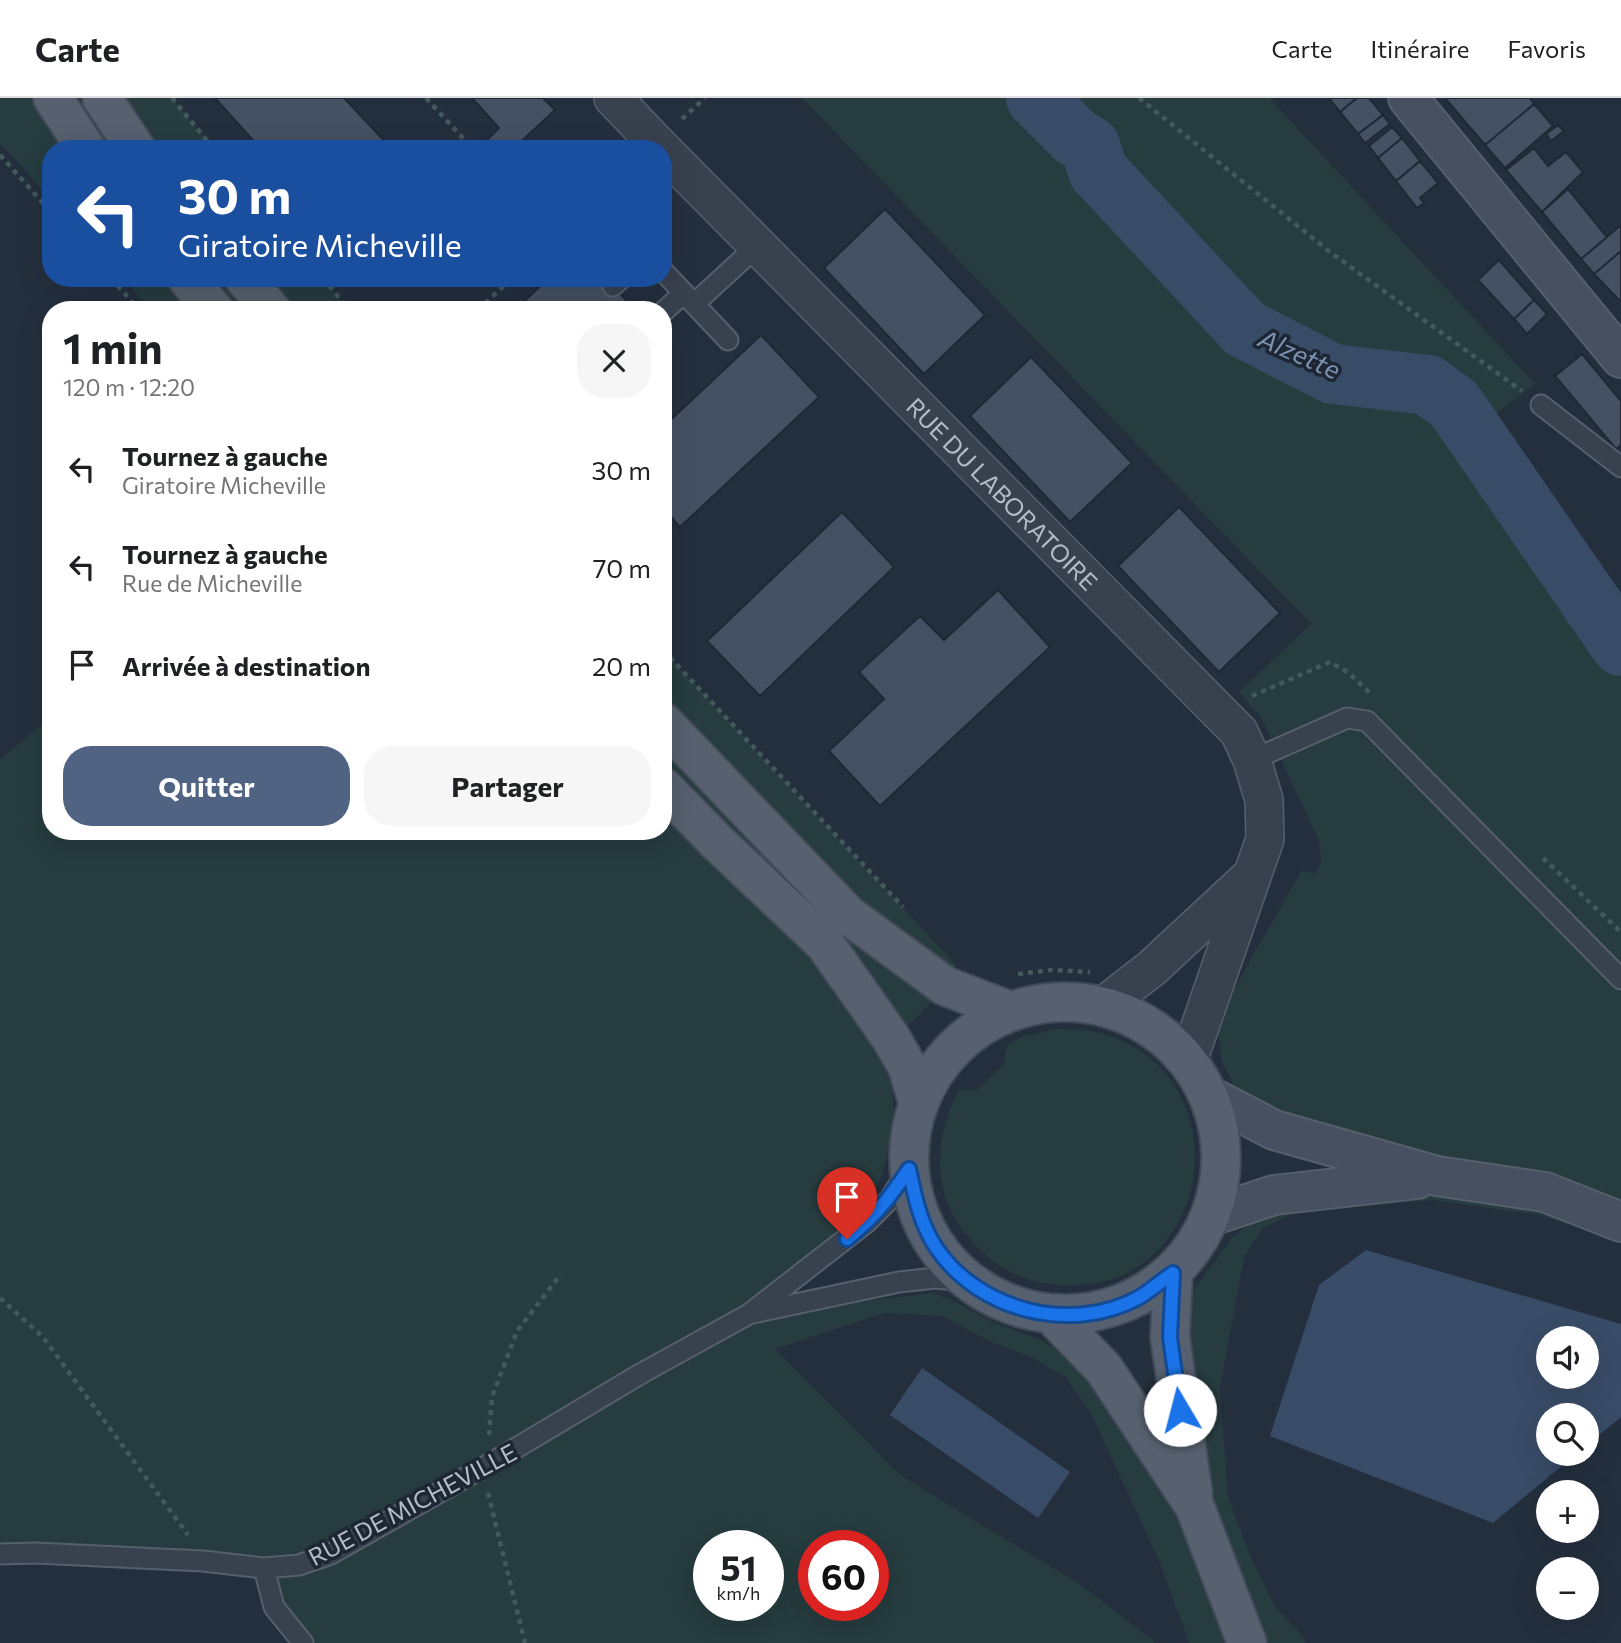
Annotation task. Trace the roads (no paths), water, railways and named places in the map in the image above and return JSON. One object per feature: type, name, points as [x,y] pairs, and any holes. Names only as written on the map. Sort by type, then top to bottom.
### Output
[{"type":"main road","points":[[53,98],[80,140]]},
{"type":"main road","points":[[103,98],[130,140]]},
{"type":"main road","points":[[1408,98],[1621,358]]},
{"type":"main road","points":[[195,287],[206,301]]},
{"type":"main road","points":[[252,287],[263,301]]},
{"type":"main road","points":[[672,731],[848,915],[945,986],[1012,993],[1056,1001],[1100,989],[1150,1026],[1188,1060],[1209,1096],[1221,1135],[1222,1176],[1211,1216],[1195,1247],[1173,1273],[1137,1298],[1096,1312],[1052,1315],[1007,1304],[968,1281],[938,1250],[918,1211],[909,1169],[910,1135],[918,1102],[940,1063],[1012,993]]},
{"type":"main road","points":[[672,796],[825,944],[891,1038],[908,1068],[918,1102]]},
{"type":"main road","points":[[1209,1096],[1273,1130],[1437,1176],[1545,1192],[1621,1222]]},
{"type":"main road","points":[[1211,1216],[1274,1195],[1437,1176]]},
{"type":"main road","points":[[1173,1273],[1170,1337],[1195,1507]]},
{"type":"main road","points":[[1052,1315],[1104,1369],[1195,1507],[1247,1643]]},
{"type":"street","name":"RUE DU LABORATOIRE","points":[[613,98],[654,140]]},
{"type":"street","name":"RUE DU LABORATOIRE","points":[[672,158],[1239,732],[1252,760],[1264,800],[1265,839],[1188,1060]]},
{"type":"street","points":[[1100,989],[1152,968],[1255,872]]},
{"type":"lane","points":[[672,307],[689,298],[757,246]]},
{"type":"lane","points":[[672,280],[728,340]]},
{"type":"lane","points":[[1541,405],[1621,467]]},
{"type":"lane","points":[[1252,760],[1347,718],[1367,721],[1621,979]]},
{"type":"lane","name":"RUE DE MICHEVILLE","points":[[0,1554],[36,1553],[203,1561],[264,1568],[299,1565],[331,1554],[642,1373],[749,1314],[866,1223],[890,1199],[909,1169]]},
{"type":"lane","name":"RUE DE MICHEVILLE","points":[[749,1314],[899,1282],[934,1278],[968,1281]]},
{"type":"lane","points":[[264,1568],[274,1607],[303,1643]]},
{"type":"water","points":[[1366,1250],[1621,1324],[1621,1417],[1599,1435],[1599,1403],[1536,1403],[1536,1466],[1562,1466],[1545,1480],[1536,1480],[1536,1487],[1493,1523],[1270,1436],[1319,1285]]},
{"type":"water","points":[[922,1368],[1070,1472],[1038,1518],[890,1415]]},
{"type":"waterway","name":"Alzette","points":[[1036,98],[1075,137],[1090,146],[1098,171],[1245,329],[1333,374],[1428,385],[1454,404],[1621,646]]}]
